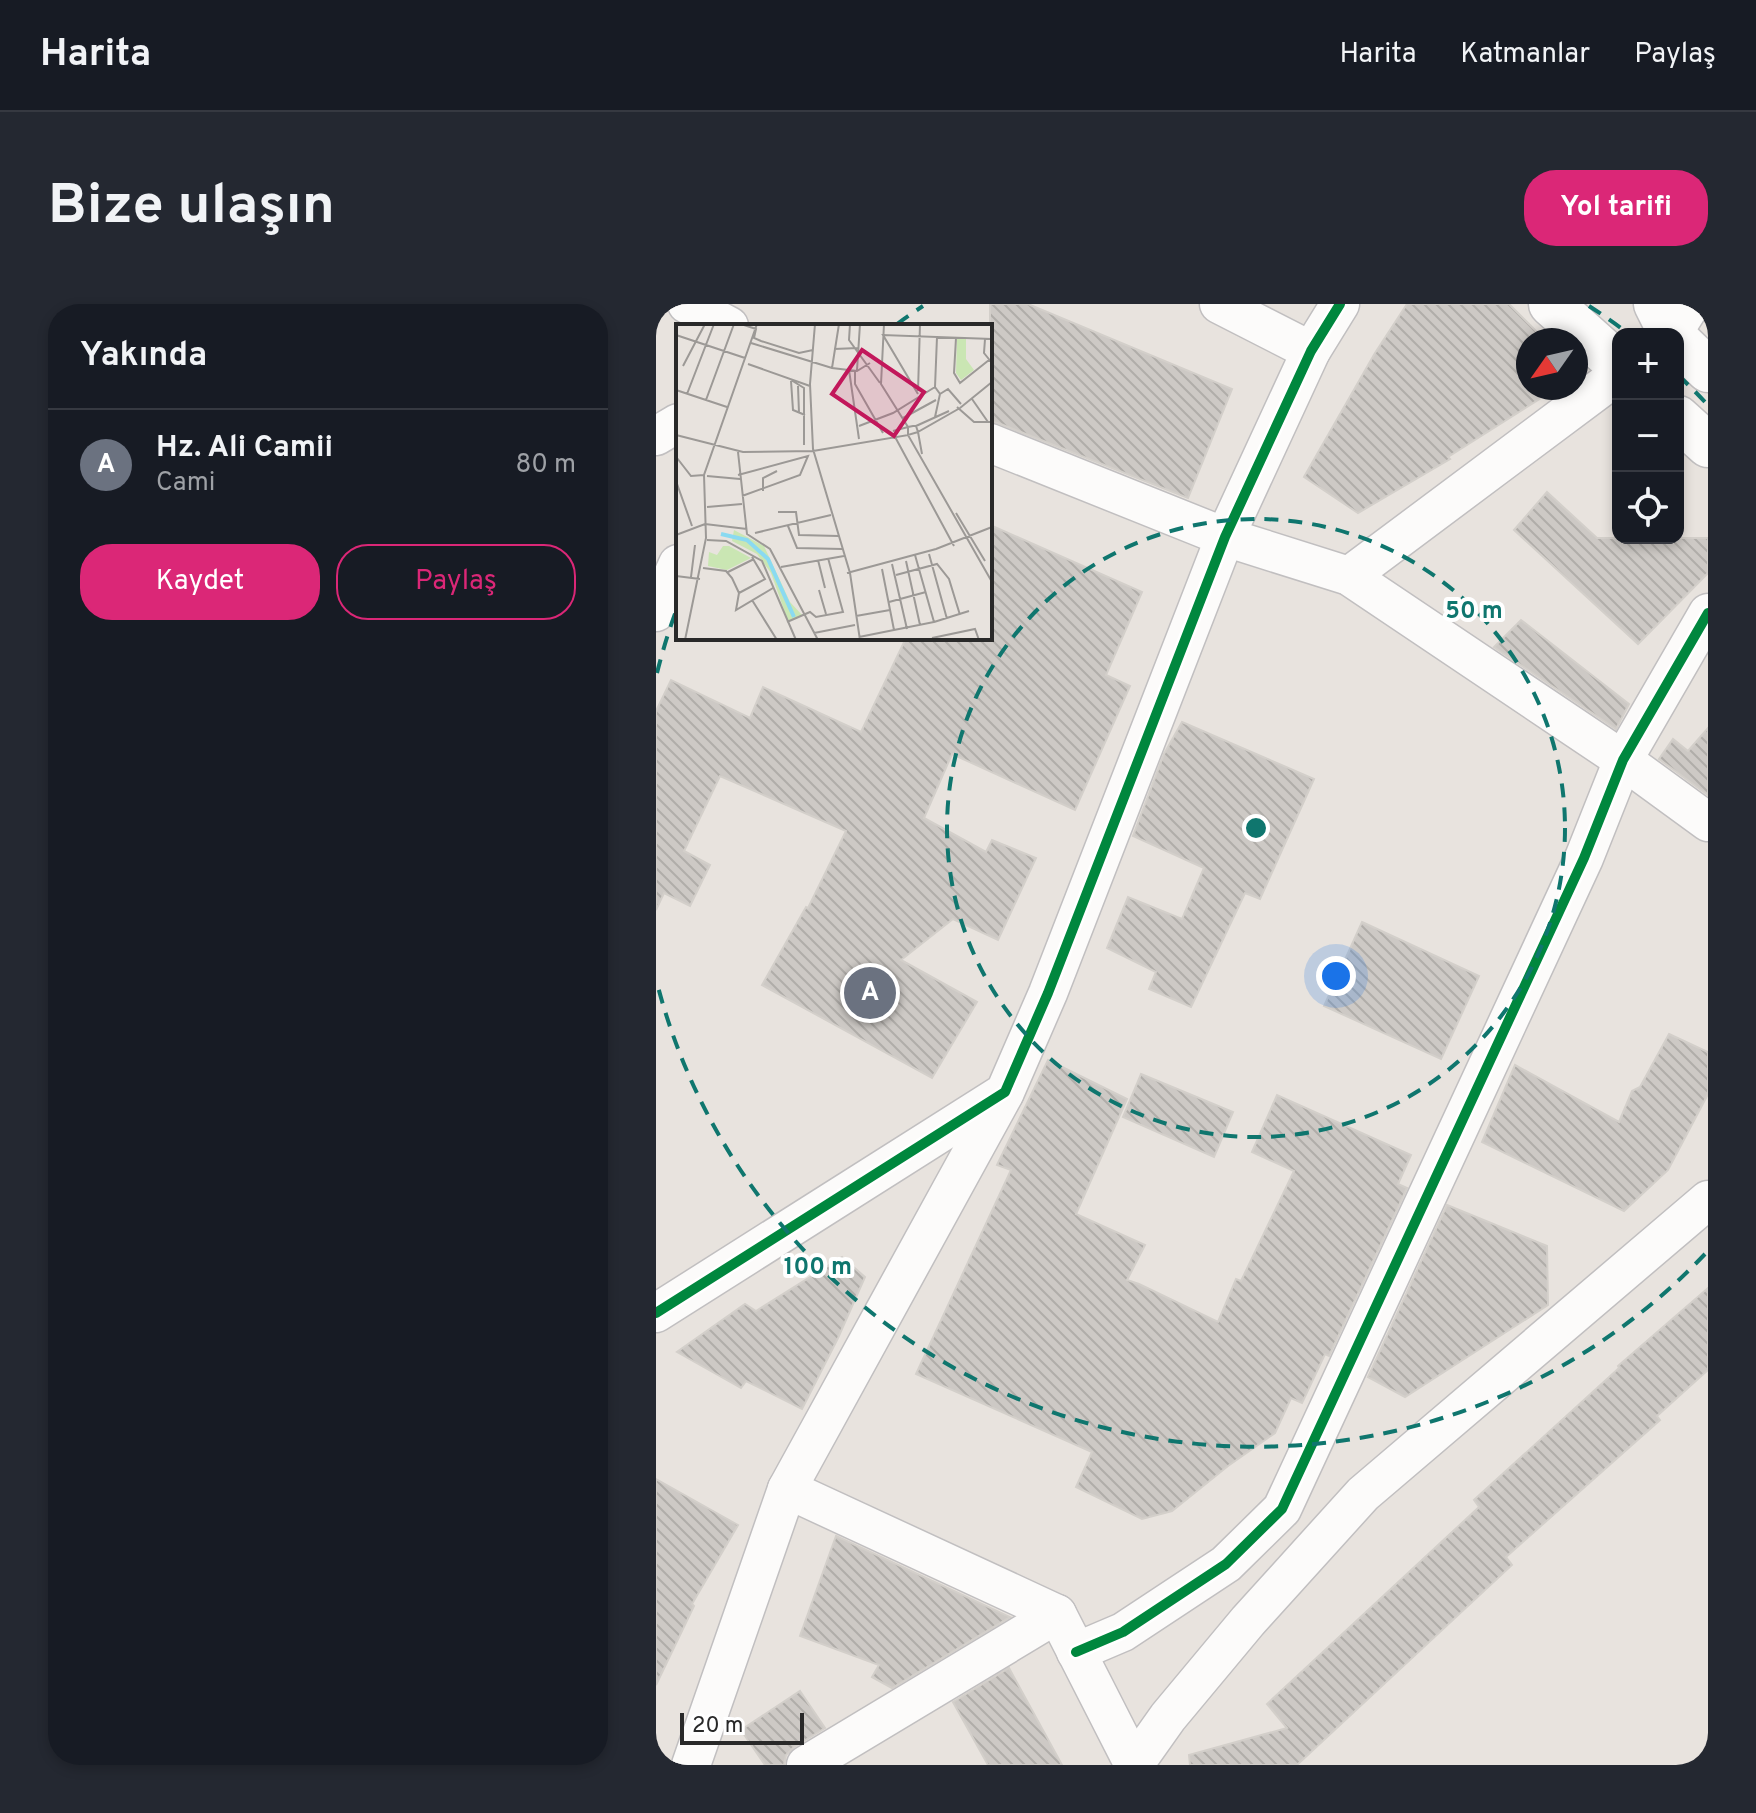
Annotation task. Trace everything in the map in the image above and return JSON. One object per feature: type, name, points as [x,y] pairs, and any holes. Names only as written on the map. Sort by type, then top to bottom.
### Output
[{"type":"main road","points":[[1551,304],[1612,359]]},
{"type":"main road","points":[[1656,304],[1669,328]]},
{"type":"main road","points":[[1684,347],[1708,370]]},
{"type":"main road","points":[[1684,423],[1708,445]]},
{"type":"street","points":[[687,304],[725,324]]},
{"type":"street","points":[[1219,304],[1311,351]]},
{"type":"street","points":[[691,1765],[787,1489],[1005,1092],[1048,993],[1225,537],[1311,351],[1340,304]]},
{"type":"street","points":[[1676,328],[1691,304]]},
{"type":"street","points":[[1349,576],[1612,379]]},
{"type":"street","points":[[656,436],[676,424]]},
{"type":"street","points":[[992,444],[1225,537],[1349,576],[1623,760],[1708,822]]},
{"type":"street","points":[[656,612],[676,568]]},
{"type":"street","points":[[1076,1652],[1123,1632],[1226,1564],[1282,1509],[1584,858],[1623,760],[1708,613]]},
{"type":"street","points":[[656,1313],[1005,1092]]},
{"type":"street","points":[[787,1489],[1057,1614],[1134,1765],[1168,1717],[1248,1621],[1363,1494],[1708,1200]]},
{"type":"street","points":[[806,1765],[1057,1614]]},
{"type":"building","points":[[990,304],[1028,304],[1232,389],[1188,498],[992,422]]},
{"type":"building","points":[[1407,304],[1509,304],[1533,328],[1516,328],[1516,400],[1538,400],[1448,457],[1450,459],[1358,513],[1304,477],[1375,353]]},
{"type":"building","points":[[1547,492],[1597,538],[1612,538],[1612,544],[1684,544],[1684,538],[1708,538],[1708,573],[1638,644],[1514,530]]},
{"type":"building","points":[[992,526],[1142,592],[1106,675],[1130,686],[1075,810],[952,754],[924,818],[986,852],[992,840],[1036,858],[998,940],[953,919],[901,960],[977,1002],[932,1078],[762,985],[808,908],[846,831],[720,776],[684,851],[710,865],[690,906],[664,893],[656,910],[656,711],[671,680],[750,718],[763,687],[861,732],[905,640],[992,640]]},
{"type":"building","points":[[1521,620],[1629,704],[1616,729],[1494,647]]},
{"type":"building","points":[[1182,722],[1314,779],[1260,899],[1245,893],[1191,1007],[1149,989],[1156,972],[1107,948],[1128,897],[1182,919],[1204,868],[1133,836],[1164,754]]},
{"type":"building","points":[[1708,728],[1708,795],[1659,759],[1673,739],[1688,751]]},
{"type":"building","points":[[1362,922],[1479,976],[1441,1059],[1324,1006]]},
{"type":"building","points":[[1669,1034],[1708,1052],[1708,1094],[1668,1170],[1624,1211],[1482,1142],[1515,1065],[1619,1122],[1632,1091],[1640,1087]]},
{"type":"building","points":[[1048,1060],[1127,1099],[1076,1214],[1145,1245],[1127,1280],[1218,1322],[1236,1279],[1241,1281],[1294,1171],[1252,1152],[1277,1095],[1411,1155],[1398,1184],[1407,1188],[1329,1356],[1325,1354],[1302,1403],[1291,1398],[1275,1433],[1172,1511],[1142,1519],[1076,1487],[1092,1452],[916,1374],[1011,1170],[997,1165]]},
{"type":"building","points":[[1141,1074],[1233,1112],[1214,1157],[1123,1117]]},
{"type":"building","points":[[1447,1205],[1547,1246],[1548,1305],[1405,1397],[1368,1377]]},
{"type":"building","points":[[842,1257],[865,1277],[802,1409],[746,1381],[741,1388],[677,1352],[745,1304],[756,1311]]},
{"type":"building","points":[[1708,1288],[1708,1370],[1657,1416],[1660,1420],[1506,1557],[1512,1565],[1297,1765],[1190,1765],[1189,1755],[1287,1728],[1267,1704],[1479,1507],[1474,1500],[1618,1366]]},
{"type":"building","points":[[656,1479],[738,1525],[692,1604],[694,1606],[656,1685]]},
{"type":"building","points":[[836,1536],[1010,1617],[892,1688],[872,1677],[879,1665],[800,1636]]},
{"type":"building","points":[[1009,1668],[1062,1765],[988,1765],[953,1702]]},
{"type":"building","points":[[800,1691],[825,1728],[794,1747],[786,1755],[784,1765],[765,1765],[741,1730]]},
{"type":"cycle path","points":[[656,1313],[1005,1092],[1048,993],[1225,537],[1311,351],[1340,304]]},
{"type":"cycle path","points":[[1076,1652],[1123,1632],[1226,1564],[1282,1509],[1584,858],[1623,760],[1708,613]]},
{"type":"place","name":"Hz. Ali Camii","points":[[870,993]]}]
